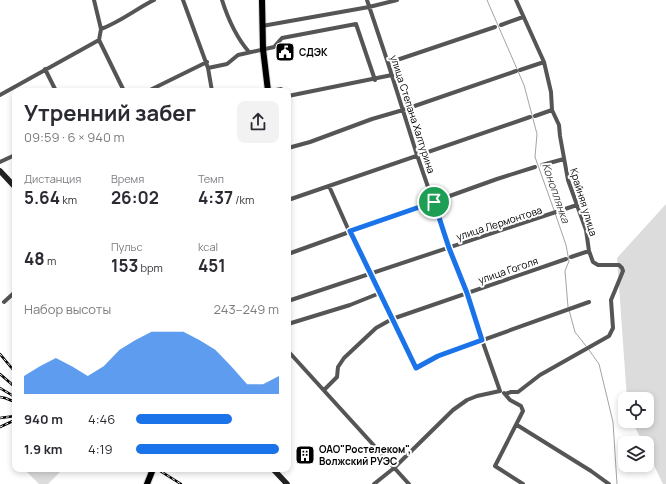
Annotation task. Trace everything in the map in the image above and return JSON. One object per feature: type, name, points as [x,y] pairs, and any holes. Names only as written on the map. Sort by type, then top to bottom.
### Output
[{"type":"main road","points":[[262,0],[263,49],[270,88]]},
{"type":"main road","points":[[0,171],[12,184]]},
{"type":"main road","points":[[147,484],[152,472]]},
{"type":"main road","points":[[276,472],[287,484]]},
{"type":"street","points":[[94,0],[101,29],[99,40],[123,88]]},
{"type":"street","points":[[101,29],[120,21],[133,11],[154,0]]},
{"type":"street","points":[[183,0],[208,68],[211,88]]},
{"type":"street","points":[[222,0],[227,17],[239,40],[249,52]]},
{"type":"street","name":"улица Степана Халтурина","points":[[367,0],[417,155],[449,248],[467,293],[500,391]]},
{"type":"street","points":[[262,26],[397,0]]},
{"type":"street","name":"Крайняя улица","points":[[505,394],[518,392],[540,375],[609,336],[613,328],[611,300],[623,271],[619,266],[602,266],[593,262],[589,251],[587,235],[568,180],[559,125],[556,115],[552,110],[551,92],[544,62],[516,0]]},
{"type":"street","points":[[501,25],[523,17]]},
{"type":"street","points":[[208,68],[228,64],[234,58],[249,52],[274,47],[282,38],[356,24],[375,80]]},
{"type":"street","points":[[388,63],[495,27]]},
{"type":"street","points":[[12,88],[99,40]]},
{"type":"street","points":[[154,88],[206,62]]},
{"type":"street","points":[[291,147],[544,62]]},
{"type":"street","points":[[45,69],[54,88]]},
{"type":"street","points":[[291,95],[392,76]]},
{"type":"street","points":[[0,95],[12,88]]},
{"type":"street","points":[[291,199],[552,110]]},
{"type":"street","points":[[0,162],[12,156]]},
{"type":"street","points":[[542,165],[564,159]]},
{"type":"street","points":[[291,253],[497,179],[535,167]]},
{"type":"street","points":[[329,186],[416,368],[438,356],[589,302]]},
{"type":"street","name":"улица Лермонтова","points":[[291,300],[577,205]]},
{"type":"street","name":"улица Гоголя","points":[[324,390],[337,377],[338,367],[344,358],[376,328],[392,319],[589,251]]},
{"type":"street","points":[[291,323],[350,305],[380,292]]},
{"type":"street","points":[[4,302],[12,295]]},
{"type":"street","points":[[291,354],[409,484]]},
{"type":"street","points":[[374,484],[394,468],[453,410],[467,400],[477,396],[500,391],[510,400],[521,406],[523,411],[495,466],[523,484]]},
{"type":"street","points":[[517,425],[591,471],[609,484]]},
{"type":"shaded area","points":[[666,204],[666,484],[663,484],[654,465],[654,436],[640,436],[636,428],[654,428],[654,392],[627,392],[617,258]]},
{"type":"shaded area","points":[[27,472],[60,472],[48,484],[39,484]]},
{"type":"waterway","name":"Коноплянка","points":[[487,0],[524,85],[537,134],[535,157],[554,210]]},
{"type":"waterway","name":"Коноплянка","points":[[555,213],[566,245],[569,261],[565,271],[568,307]]},
{"type":"waterway","name":"Коноплянка","points":[[569,310],[575,332],[586,346]]},
{"type":"waterway","name":"Коноплянка","points":[[589,350],[599,364],[613,422],[617,484]]},
{"type":"railway","points":[[0,354],[12,368]]},
{"type":"railway","points":[[0,374],[12,384]]},
{"type":"railway","points":[[0,388],[12,395]]},
{"type":"railway","points":[[0,397],[12,401]]},
{"type":"railway","points":[[0,418],[12,416]]},
{"type":"railway","points":[[0,427],[12,421]]},
{"type":"railway","points":[[162,472],[181,484]]},
{"type":"place","name":"СДЭК","points":[[285,52]]},
{"type":"place","name":"ОАО\"Ростелеком\", Волжский РУЭС","points":[[305,455]]},
{"type":"route","points":[[434,202],[449,248],[467,293],[482,340],[438,356],[416,368],[350,231],[434,202]]}]
